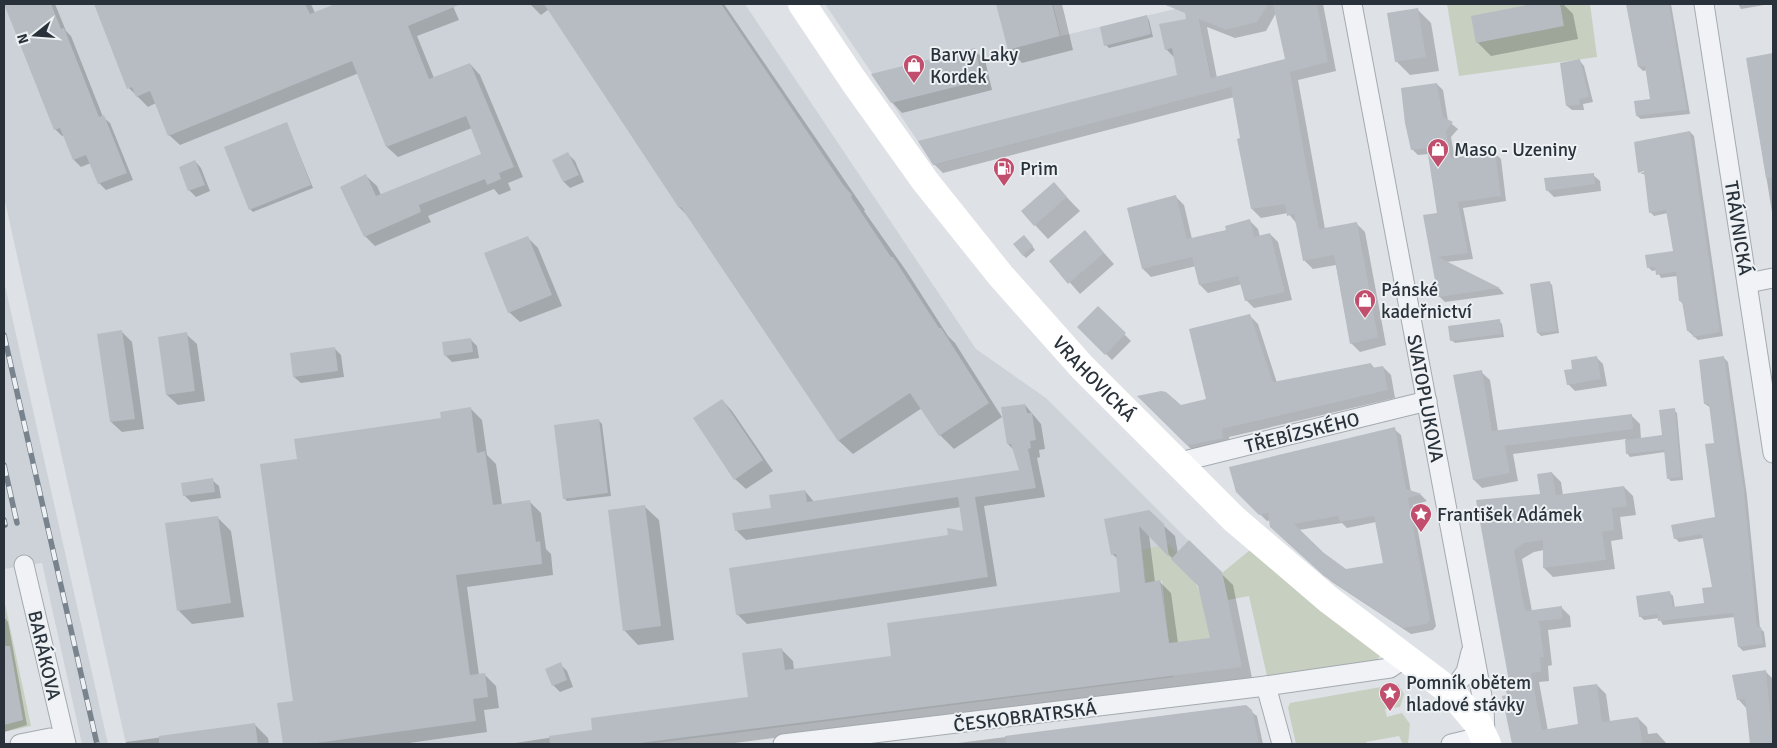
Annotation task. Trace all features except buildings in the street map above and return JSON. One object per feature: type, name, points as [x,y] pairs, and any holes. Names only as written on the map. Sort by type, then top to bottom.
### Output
[{"type":"street","name":"VRAHOVICKÁ","points":[[802,4],[887,128],[973,242],[1082,367],[1176,463],[1234,518],[1301,577],[1451,692]]},
{"type":"street","name":"SVATOPLUKOVA","points":[[1355,4],[1484,707],[1486,740]]},
{"type":"street","name":"TRÁVNICKÁ","points":[[1704,4],[1773,453]]},
{"type":"street","points":[[1748,283],[1773,278]]},
{"type":"street","name":"TŘEBÍZSKÉHO","points":[[1176,463],[1427,401]]},
{"type":"street","name":"BARÁKOVA","points":[[24,566],[65,742]]},
{"type":"street","name":"SVATOPLUKOVA","points":[[1451,692],[1466,672],[1470,662],[1472,646]]},
{"type":"street","name":"ČESKOBRATRSKÁ","points":[[783,744],[917,737],[1390,668],[1406,657]]},
{"type":"street","points":[[1266,686],[1282,744]]},
{"type":"street","points":[[1451,692],[1478,724],[1486,740],[1451,744]]},
{"type":"street","points":[[20,744],[50,738],[65,742]]},
{"type":"shaded area","points":[[4,4],[745,4],[976,349],[1046,398],[1189,541],[1178,553],[1142,550],[1146,583],[1161,580],[1173,677],[648,744],[126,744],[4,197]]},
{"type":"shaded area","points":[[825,4],[1053,4],[1061,36],[1196,4],[1214,91],[934,165]]},
{"type":"shaded area","points":[[4,281],[108,744],[82,744],[42,563],[4,569]]},
{"type":"green space","points":[[1447,4],[1590,4],[1597,57],[1459,76]]},
{"type":"green space","points":[[1168,544],[1192,576],[1203,600],[1216,638],[1169,644],[1162,581],[1146,583],[1142,550]]},
{"type":"green space","points":[[1250,550],[1381,654],[1376,662],[1267,676],[1249,596],[1228,600],[1222,573]]},
{"type":"green space","points":[[4,599],[31,726],[4,732]]},
{"type":"green space","points":[[1398,684],[1404,694],[1400,707],[1385,709],[1387,717],[1402,713],[1410,724],[1408,744],[1403,744],[1399,736],[1366,742],[1366,744],[1296,744],[1288,708],[1290,703]]},
{"type":"railway","points":[[4,335],[97,744]]},
{"type":"railway","points":[[4,465],[17,523]]},
{"type":"railway","points":[[4,520],[5,525]]},
{"type":"place","name":"Barvy Laky Kordek","points":[[914,84]]},
{"type":"place","name":"Maso - Uzeniny","points":[[1438,168]]},
{"type":"place","name":"Prim","points":[[1004,187]]},
{"type":"place","name":"Pánské kadeřnictví","points":[[1365,319]]},
{"type":"place","name":"František Adámek","points":[[1421,533]]},
{"type":"place","name":"Pomník obětem hladové stávky","points":[[1390,712]]}]
